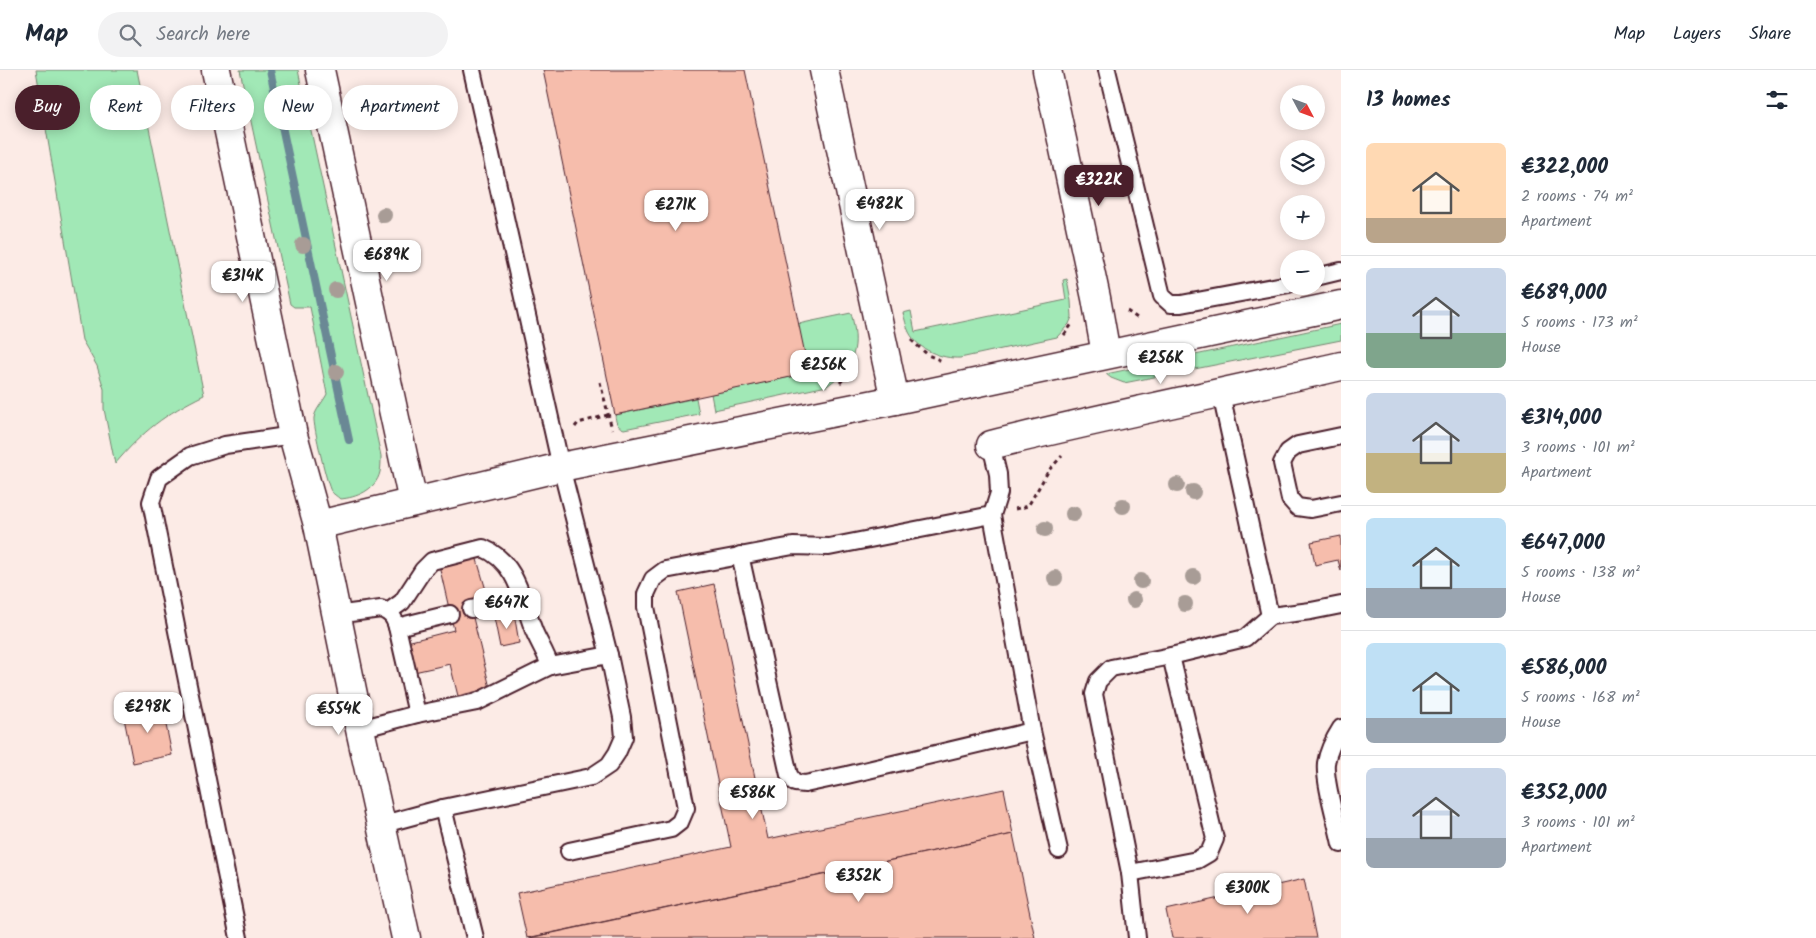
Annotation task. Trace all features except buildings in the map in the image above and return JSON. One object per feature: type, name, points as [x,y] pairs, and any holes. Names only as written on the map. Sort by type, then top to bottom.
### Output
[{"type":"street","points":[[216,70],[293,435],[318,525],[335,615],[406,938]]},
{"type":"street","points":[[320,70],[413,502]]},
{"type":"street","points":[[824,70],[894,400]]},
{"type":"street","points":[[1047,70],[1096,298],[1106,354]]},
{"type":"street","points":[[318,525],[561,468],[894,400],[1341,305]]},
{"type":"street","points":[[991,445],[1080,423],[1221,394],[1341,366]]},
{"type":"lane","points":[[380,825],[443,808],[591,776],[608,765],[617,753],[624,737],[622,717],[609,655],[561,468],[472,70]]},
{"type":"lane","points":[[1107,70],[1162,296],[1171,304],[1181,304],[1280,286]]},
{"type":"lane","points":[[1325,275],[1341,271]]},
{"type":"lane","points":[[1221,394],[1270,616]]},
{"type":"lane","points":[[239,938],[151,502],[160,478],[190,456],[225,445],[293,435]]},
{"type":"lane","points":[[1341,436],[1298,445],[1288,452],[1282,463],[1290,499],[1297,507],[1311,509],[1341,503]]},
{"type":"lane","points":[[991,445],[998,474],[999,493],[992,515],[1032,731],[1059,850]]},
{"type":"lane","points":[[569,851],[671,829],[680,822],[686,808],[646,606],[646,594],[653,579],[665,570],[740,555],[793,546],[829,547],[992,515]]},
{"type":"lane","points":[[388,612],[402,602],[423,570],[432,560],[483,548],[501,558],[508,566],[535,634],[547,654],[550,666]]},
{"type":"lane","points":[[740,555],[789,775],[795,783],[805,784],[847,775],[1032,731]]},
{"type":"lane","points":[[471,610],[523,600]]},
{"type":"lane","points":[[1137,938],[1130,873],[1094,694],[1098,681],[1111,668],[1245,638],[1270,616],[1341,605]]},
{"type":"lane","points":[[335,615],[381,609],[394,617],[417,714]]},
{"type":"lane","points":[[397,627],[450,614]]},
{"type":"lane","points":[[360,729],[417,714],[477,702],[550,666],[609,655]]},
{"type":"lane","points":[[1130,873],[1197,860],[1209,853],[1215,838],[1171,656]]},
{"type":"lane","points":[[1341,728],[1330,747],[1326,765],[1341,844]]},
{"type":"lane","points":[[443,808],[475,938]]},
{"type":"path","points":[[1060,339],[1075,319]]},
{"type":"path","points":[[909,338],[928,354],[942,361],[950,362]]},
{"type":"path","points":[[837,385],[850,372],[858,355]]},
{"type":"path","points":[[600,382],[612,429],[615,433]]},
{"type":"path","points":[[554,437],[571,432],[578,423],[608,415]]},
{"type":"path","points":[[992,515],[1028,506],[1049,470],[1067,453]]},
{"type":"green space","points":[[36,70],[137,70],[140,85],[90,85],[90,130],[149,130],[204,395],[155,424],[115,464],[104,409],[104,389],[97,366],[82,340],[46,130],[80,130],[80,85],[39,85]]},
{"type":"green space","points":[[240,70],[298,70],[301,85],[264,85],[264,130],[311,130],[381,456],[380,472],[374,484],[359,495],[352,497],[340,499],[332,492],[329,486],[314,418],[317,409],[327,394],[310,307],[294,307],[290,304],[253,130],[254,85],[243,85]]},
{"type":"green space","points":[[1067,279],[1072,317],[1069,324],[1057,337],[960,358],[938,355],[918,344],[909,332],[903,313],[911,311],[915,332],[1066,300],[1063,280]]},
{"type":"green space","points":[[851,313],[855,335],[853,354],[844,370],[827,386],[714,410],[711,394],[808,373],[798,324]]},
{"type":"green space","points":[[1341,324],[1341,340],[1124,383],[1106,374]]},
{"type":"green space","points":[[696,398],[699,414],[624,429],[619,427],[616,422],[615,415]]},
{"type":"waterway","points":[[270,70],[349,440]]}]
